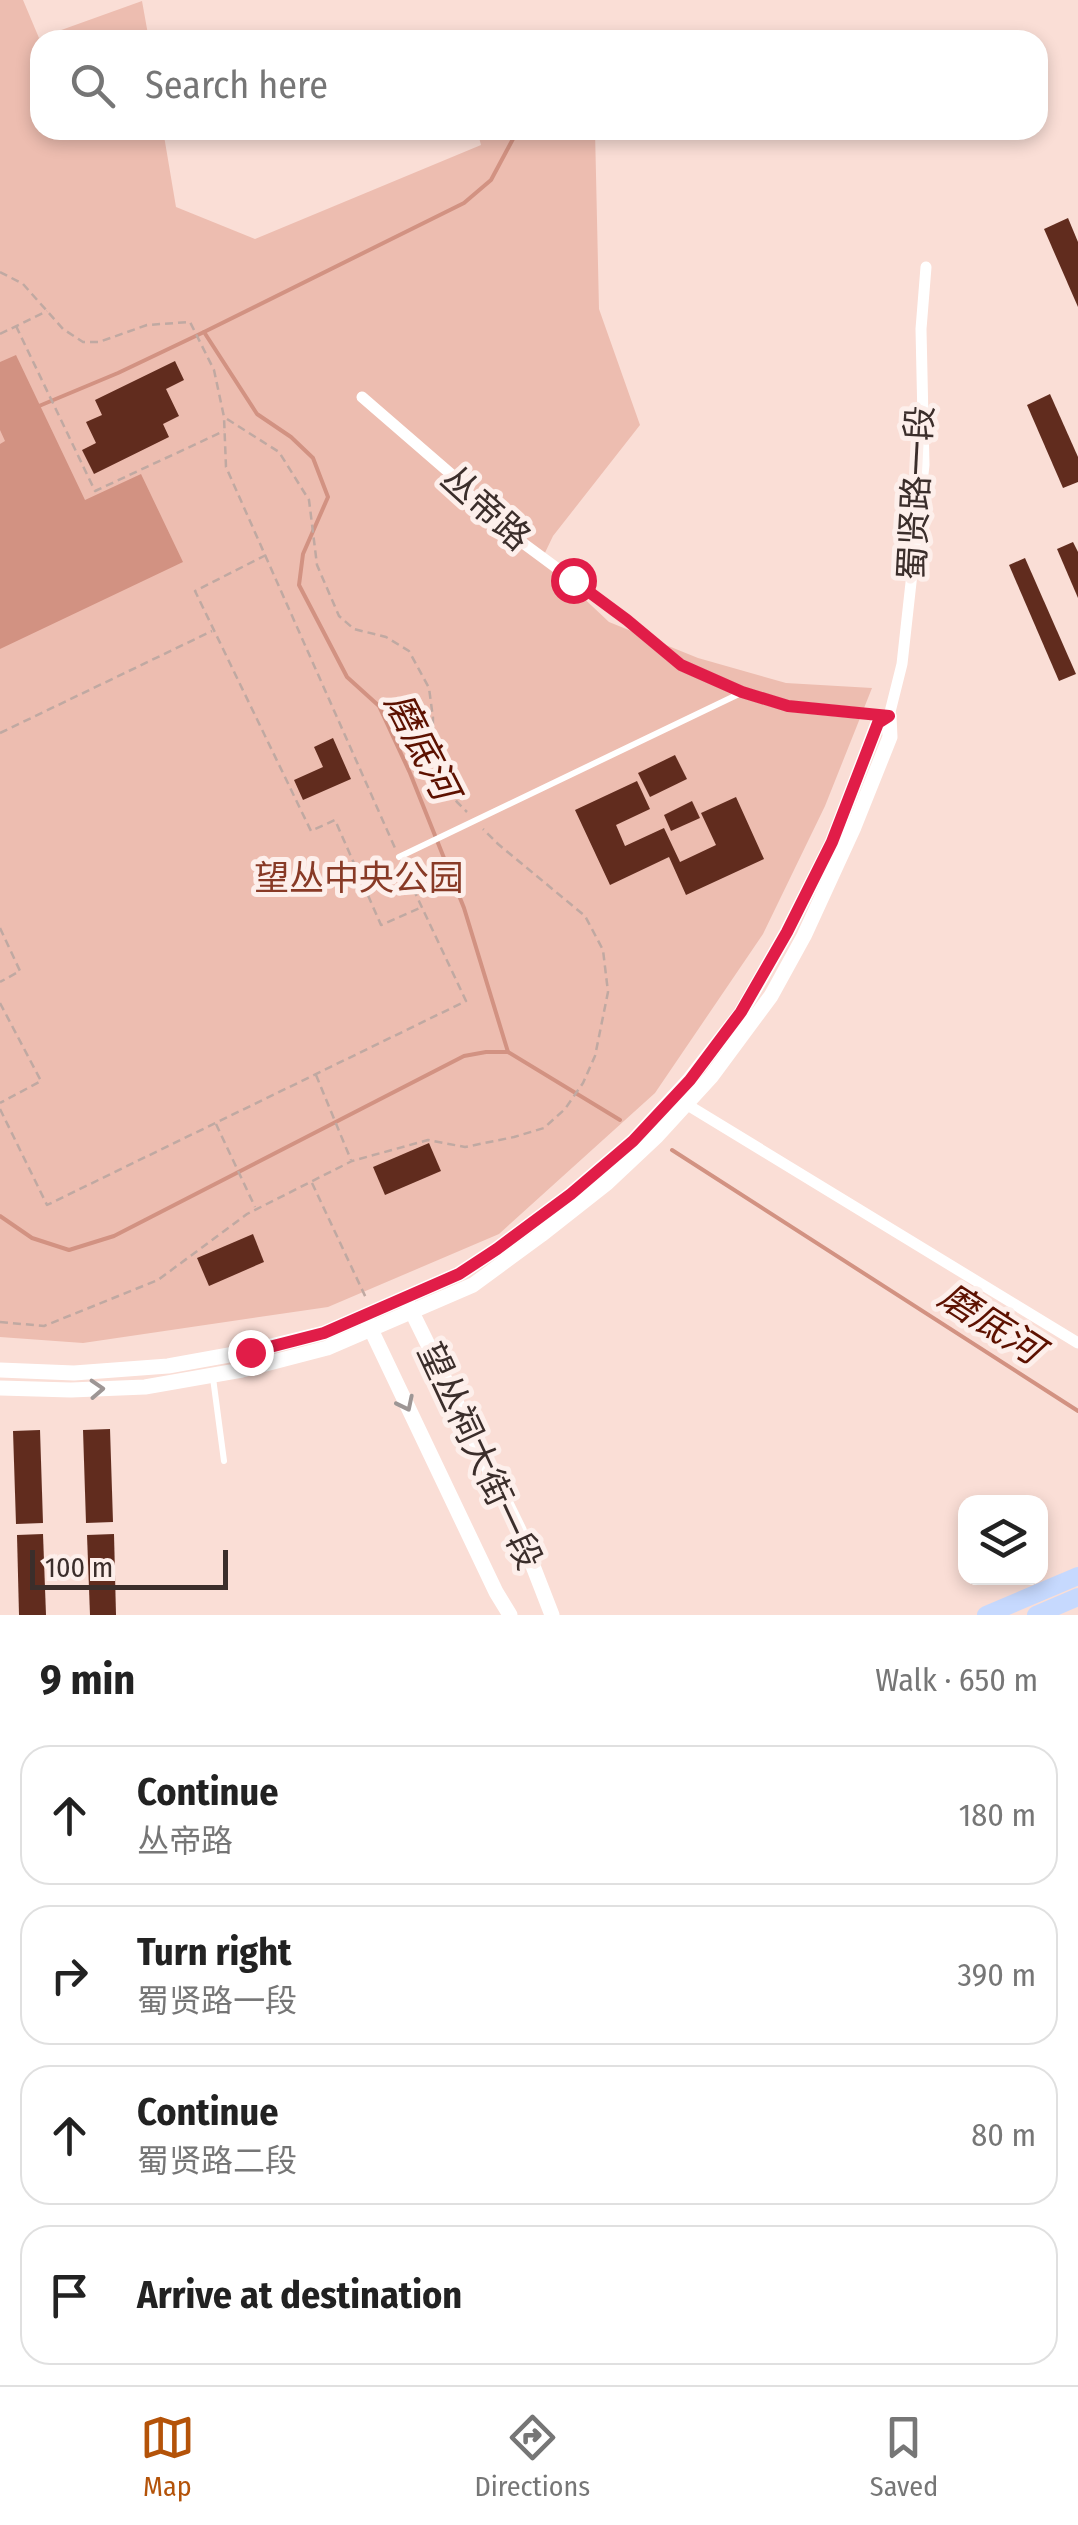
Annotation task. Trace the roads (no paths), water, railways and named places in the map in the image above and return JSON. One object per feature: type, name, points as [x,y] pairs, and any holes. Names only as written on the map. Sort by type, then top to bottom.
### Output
[{"type":"main road","points":[[986,1615],[1078,1576]]},
{"type":"main road","points":[[1036,1615],[1078,1597]]},
{"type":"street","name":"蜀贤路一段","points":[[408,1305],[473,1285],[607,1184],[711,1077],[771,996],[804,936],[890,736],[889,716],[902,664],[924,465],[921,329],[926,268]]},
{"type":"street","name":"丛帝路","points":[[362,398],[458,481],[486,515],[681,665],[742,692],[788,706],[889,716]]},
{"type":"street","name":"蜀贤路一段","points":[[408,1305],[497,1249],[571,1194],[633,1141],[690,1080],[741,1012],[787,932],[832,842],[878,723],[889,716]]},
{"type":"street","points":[[686,1104],[1078,1344]]},
{"type":"street","points":[[0,1370],[74,1373],[168,1366],[250,1352],[408,1305]]},
{"type":"street","name":"望丛祠大街一段","points":[[408,1305],[519,1530],[552,1615]]},
{"type":"street","points":[[0,1388],[145,1386],[242,1370],[327,1348],[369,1319]]},
{"type":"street","name":"望丛祠大街一段","points":[[369,1319],[510,1615]]},
{"type":"lane","points":[[399,856],[742,692]]},
{"type":"lane","points":[[212,1375],[224,1461]]},
{"type":"waterway","name":"磨底河","points":[[204,332],[464,203],[491,180],[512,140]]},
{"type":"waterway","name":"磨底河","points":[[39,406],[204,332],[257,414],[313,458],[328,497],[303,554],[299,585],[347,677],[379,706],[410,773],[464,908],[508,1052],[620,1120]]},
{"type":"waterway","points":[[0,1216],[32,1238],[69,1250],[114,1236],[464,1056],[508,1052]]},
{"type":"waterway","name":"磨底河","points":[[672,1150],[1078,1411]]},
{"type":"park label","name":"望丛中央公园","points":[[359,878]]}]
